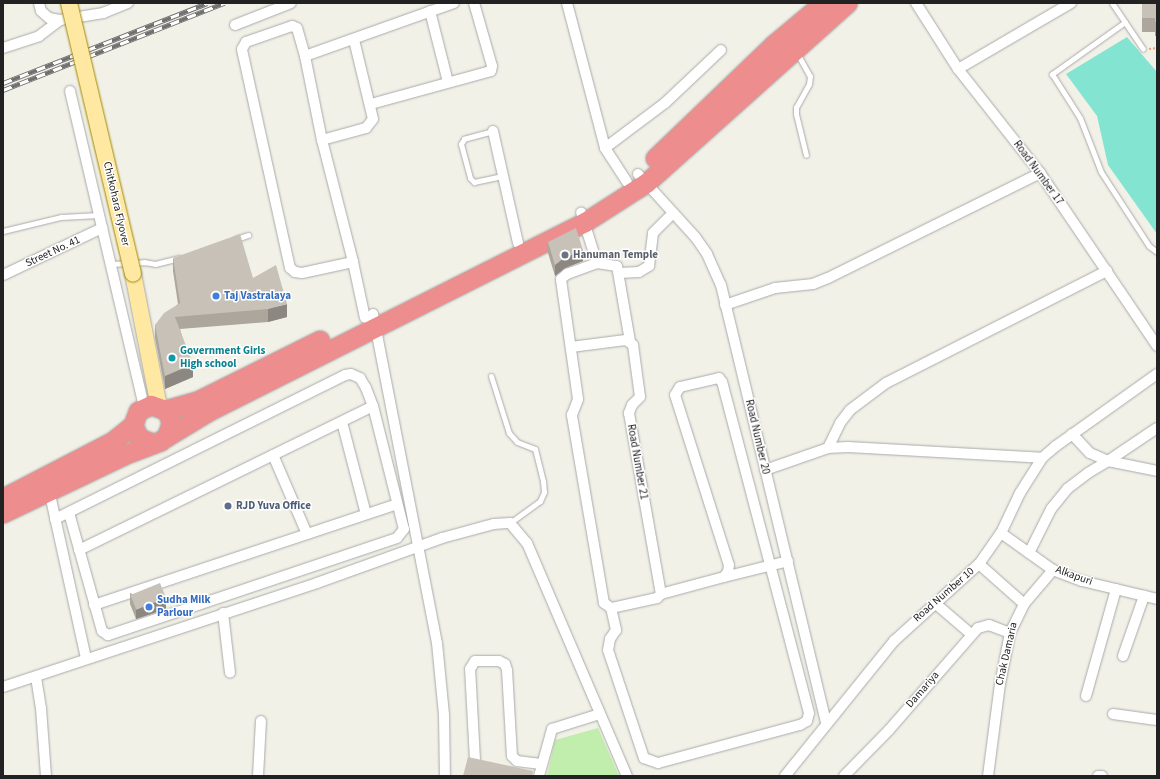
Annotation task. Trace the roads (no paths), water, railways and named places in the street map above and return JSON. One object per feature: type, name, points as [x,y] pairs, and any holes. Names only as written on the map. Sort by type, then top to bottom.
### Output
[{"type":"highway","points":[[637,180],[774,44],[823,3]]},
{"type":"highway","points":[[3,498],[113,441],[133,425],[138,411],[197,400],[371,320],[583,217],[637,180],[794,49],[846,3]]},
{"type":"highway","points":[[3,513],[49,490],[160,440],[371,320],[518,243],[583,217]]},
{"type":"highway","points":[[156,408],[171,424],[160,440]]},
{"type":"highway","points":[[133,425],[139,438],[160,440]]},
{"type":"main road","name":"Chitkohara Flyover","points":[[68,3],[141,308],[154,381],[156,408]]},
{"type":"street","points":[[39,3],[41,11],[49,18],[60,20],[103,13],[128,3]]},
{"type":"street","points":[[235,25],[291,3]]},
{"type":"street","points":[[305,56],[354,40],[454,3]]},
{"type":"street","points":[[371,104],[491,71],[492,66],[474,3]]},
{"type":"street","name":"Road Number 20","points":[[567,3],[605,148],[673,213],[707,254],[716,270],[788,560],[826,724]]},
{"type":"street","name":"Road Number 17","points":[[916,3],[958,69],[1040,173],[1157,346]]},
{"type":"street","points":[[958,69],[1071,3]]},
{"type":"street","points":[[430,11],[448,82]]},
{"type":"street","points":[[3,48],[39,36],[60,20]]},
{"type":"street","points":[[353,262],[302,273],[295,272],[290,268],[242,49],[246,42],[292,26],[297,28],[305,56],[322,140],[353,262],[371,320],[419,547],[442,676],[445,776]]},
{"type":"street","points":[[322,140],[366,128],[373,119],[371,104],[354,40]]},
{"type":"street","points":[[605,148],[665,103],[721,50]]},
{"type":"street","points":[[70,91],[111,264],[126,336],[156,408]]},
{"type":"street","points":[[493,131],[518,243]]},
{"type":"street","points":[[725,305],[775,288],[814,284],[1040,173]]},
{"type":"street","points":[[673,213],[653,233],[649,266],[639,272],[619,273],[617,266],[612,263],[597,263],[567,274],[561,279],[578,399],[572,415],[604,603],[611,608],[616,630],[610,639],[608,650],[644,758],[658,763],[794,727],[807,721],[810,713],[722,382],[714,378],[680,387],[675,394],[728,565],[724,577]]},
{"type":"street","points":[[583,217],[597,263]]},
{"type":"street","name":"Street No. 41","points":[[3,275],[102,228]]},
{"type":"street","points":[[828,448],[850,410],[886,383],[1106,271]]},
{"type":"street","name":"Road Number 21","points":[[619,273],[630,341],[633,345],[640,397],[632,405],[629,413],[659,596]]},
{"type":"street","points":[[571,347],[630,341]]},
{"type":"street","points":[[55,520],[69,512],[345,375],[351,374],[360,378],[373,406],[404,529],[402,534],[397,538],[108,635],[102,631],[69,512]]},
{"type":"street","name":"Road Number 10","points":[[785,776],[894,641],[980,564],[1000,533],[1024,486],[1042,458],[1072,434],[1157,374]]},
{"type":"street","points":[[79,550],[373,406]]},
{"type":"street","points":[[342,422],[366,514]]},
{"type":"street","points":[[1029,553],[1051,509],[1067,490],[1157,428]]},
{"type":"street","points":[[1072,434],[1090,453],[1108,461],[1157,471]]},
{"type":"street","points":[[765,470],[828,448],[889,449],[1042,458]]},
{"type":"street","points":[[273,455],[307,534]]},
{"type":"street","points":[[49,490],[86,658]]},
{"type":"street","points":[[94,605],[397,504]]},
{"type":"street","points":[[3,687],[419,547],[494,524],[510,523],[527,543],[627,776]]},
{"type":"street","name":"Alkapuri","points":[[1000,533],[1053,570],[1082,581],[1157,599]]},
{"type":"street","points":[[611,608],[788,560]]},
{"type":"street","points":[[980,564],[1024,604]]},
{"type":"street","name":"Chak Damaria","points":[[988,776],[1010,633],[1024,604],[1053,570]]},
{"type":"street","points":[[1086,696],[1116,589]]},
{"type":"street","points":[[1123,656],[1144,596]]},
{"type":"street","points":[[936,604],[971,634]]},
{"type":"street","points":[[223,613],[230,673]]},
{"type":"street","name":"Damariya","points":[[844,776],[888,730],[971,634],[982,626],[989,626],[1010,633]]},
{"type":"street","points":[[475,760],[470,669],[475,661],[500,661],[505,664],[507,670],[512,756],[517,761],[541,764]]},
{"type":"street","points":[[36,677],[41,708],[46,776]]},
{"type":"street","points":[[539,776],[541,764],[552,729],[572,720],[600,714]]},
{"type":"street","points":[[1113,714],[1157,720]]},
{"type":"street","points":[[258,776],[261,721]]},
{"type":"lane","points":[[1112,3],[1143,49]]},
{"type":"lane","points":[[1125,22],[1052,74],[1071,100],[1105,179],[1149,246],[1157,252]]},
{"type":"lane","points":[[794,49],[810,76],[809,84],[796,107],[796,114],[806,155]]},
{"type":"lane","points":[[493,131],[464,139],[461,144],[470,178],[474,182],[503,176]]},
{"type":"lane","points":[[3,231],[61,216],[99,215]]},
{"type":"lane","points":[[227,242],[248,235]]},
{"type":"lane","points":[[111,264],[144,262],[155,264],[186,256]]},
{"type":"lane","points":[[491,376],[509,433],[517,442],[535,449],[543,481],[544,492],[540,501],[510,523]]},
{"type":"railway","points":[[3,83],[207,3]]},
{"type":"railway","points":[[3,90],[224,3]]},
{"type":"place","name":"Hanuman Temple","points":[[565,255]]},
{"type":"place","name":"Taj Vastralaya","points":[[216,296]]},
{"type":"place","name":"Government Girls High school","points":[[172,358]]},
{"type":"place","name":"RJD Yuva Office","points":[[228,506]]},
{"type":"place","name":"Sudha Milk Parlour","points":[[149,607]]}]
